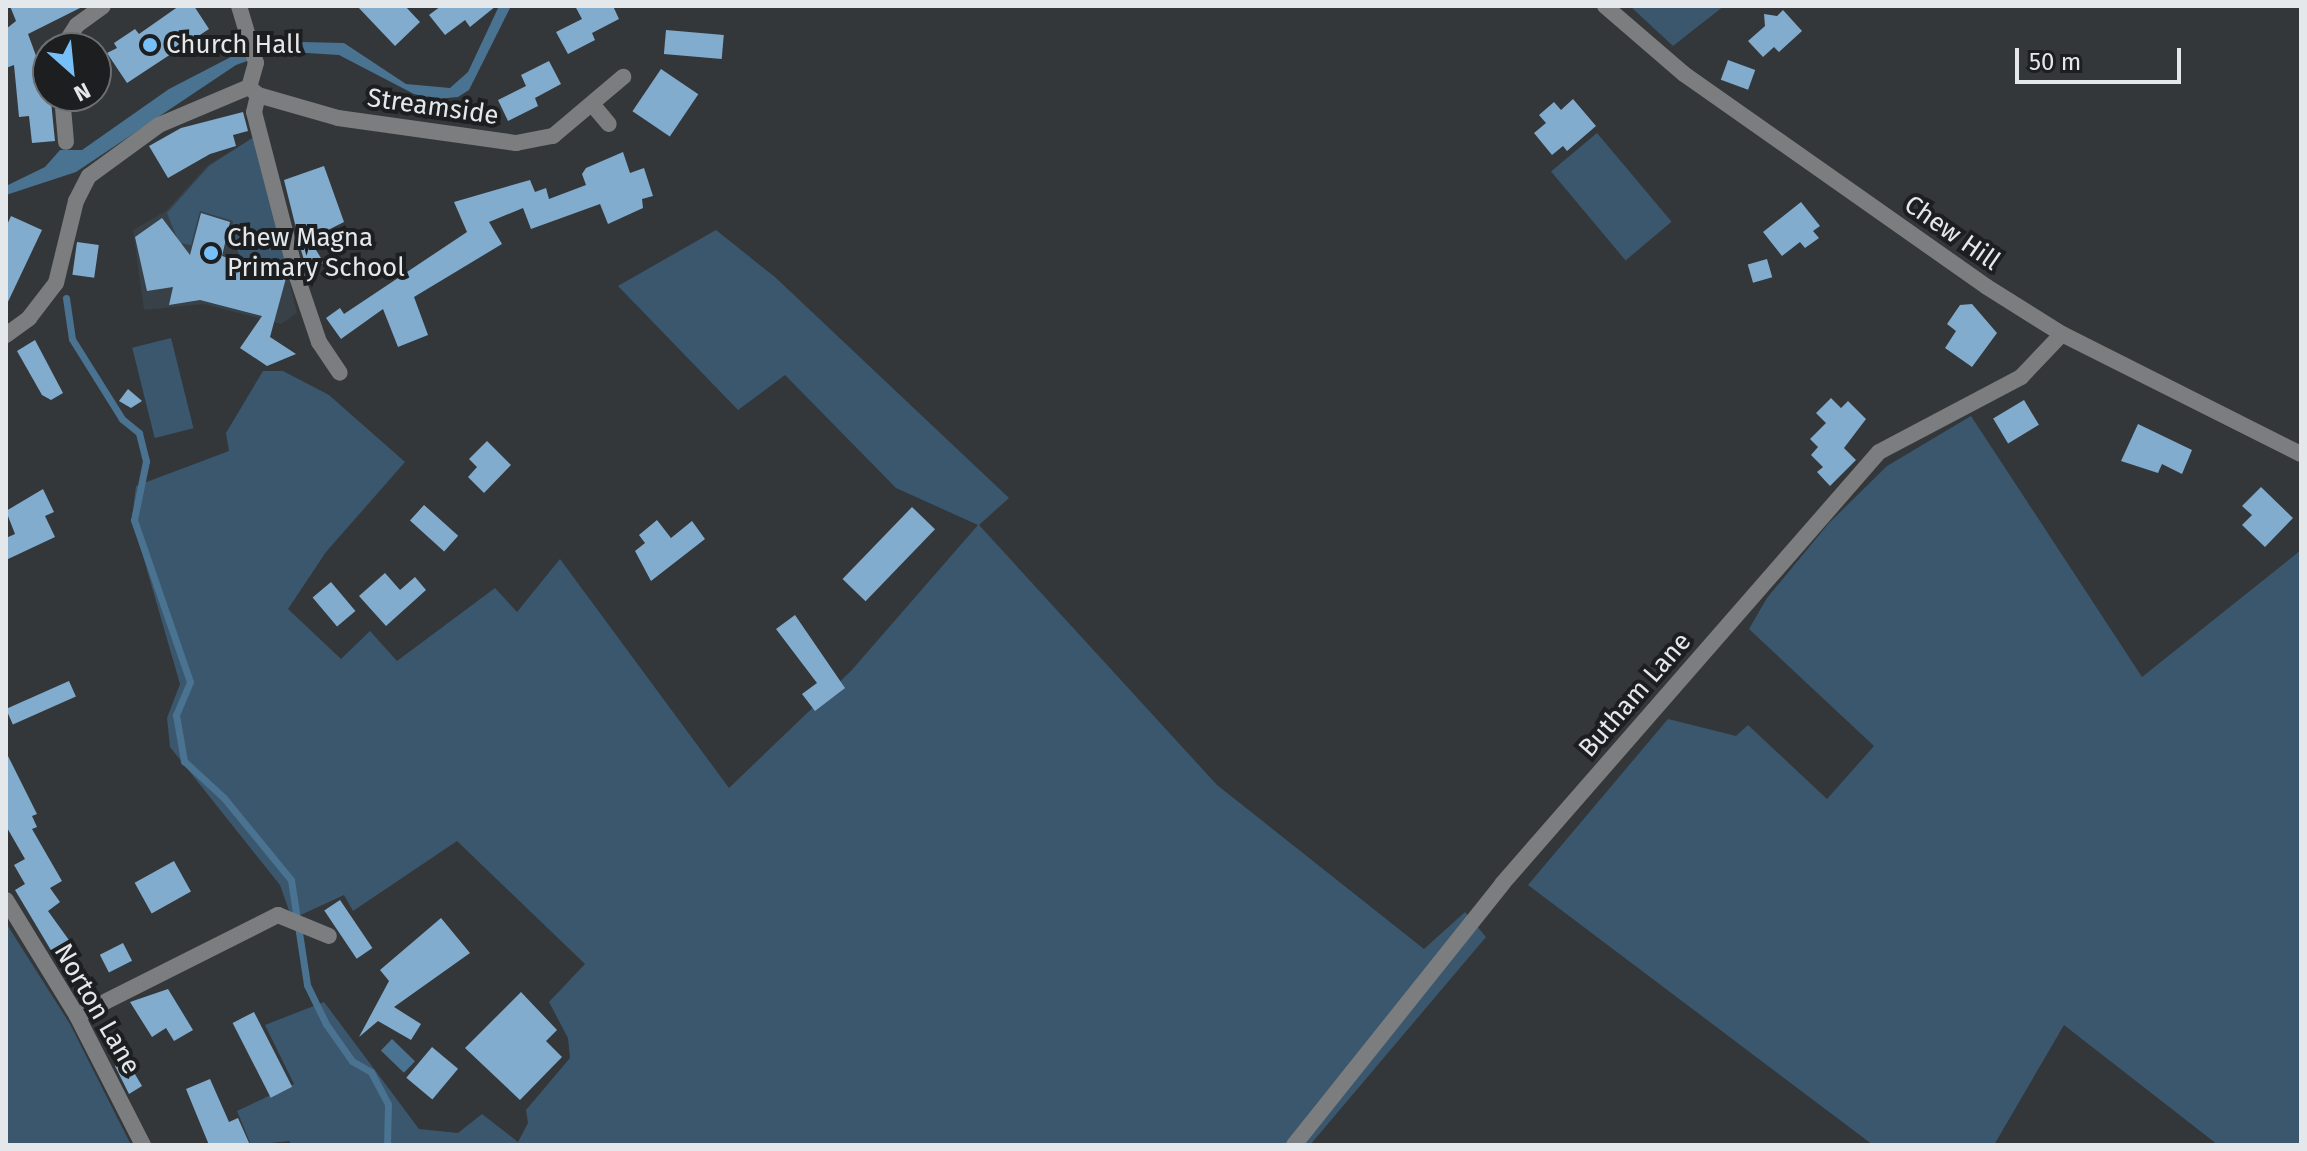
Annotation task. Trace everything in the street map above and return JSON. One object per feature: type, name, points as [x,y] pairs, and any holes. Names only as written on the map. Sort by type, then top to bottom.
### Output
[{"type":"street","points":[[72,32],[103,6]]},
{"type":"street","points":[[239,6],[256,63],[254,112],[297,277],[319,342],[340,373]]},
{"type":"street","name":"Chew Hill","points":[[1605,6],[1684,74],[2062,334],[2301,454]]},
{"type":"street","name":"Streamside","points":[[253,91],[338,118],[516,143],[553,136],[623,77]]},
{"type":"street","points":[[6,335],[29,318],[56,283],[76,201],[89,176],[159,125],[253,91]]},
{"type":"street","points":[[592,104],[609,124]]},
{"type":"street","points":[[63,112],[66,142]]},
{"type":"street","name":"Butham Lane","points":[[1294,1145],[1502,884],[1879,452],[2021,377],[2062,334]]},
{"type":"street","name":"Norton Lane","points":[[6,900],[77,1016],[143,1145]]},
{"type":"street","points":[[77,1016],[282,917],[329,936]]},
{"type":"shaded area","points":[[499,6],[511,6],[469,90],[458,97],[436,99],[414,94],[339,55],[275,51],[236,65],[76,172],[6,195],[6,186],[45,167],[60,150],[82,150],[169,89],[262,41],[344,43],[406,84],[450,88],[468,72]]},
{"type":"shaded area","points":[[1630,6],[1724,6],[1673,46]]},
{"type":"shaded area","points":[[1597,133],[1672,222],[1626,260],[1551,172]]},
{"type":"shaded area","name":"Chew Magna Primary School","points":[[254,137],[297,313],[281,324],[204,304],[144,310],[133,230],[166,211],[208,165]]},
{"type":"shaded area","points":[[254,137],[286,267],[241,258],[230,235],[233,221],[200,211],[191,245],[179,243],[167,213],[209,166]]},
{"type":"shaded area","points":[[716,230],[776,278],[1009,498],[979,525],[1217,785],[1424,949],[1465,912],[1486,937],[1310,1145],[292,1145],[289,1141],[251,1145],[237,1111],[294,1084],[265,1025],[324,1002],[419,1129],[458,1133],[482,1114],[518,1142],[528,1123],[526,1110],[570,1058],[568,1038],[549,1002],[585,964],[457,841],[353,911],[344,895],[292,919],[280,885],[170,747],[167,718],[180,684],[132,518],[136,486],[229,451],[226,433],[263,371],[283,371],[329,395],[405,462],[326,552],[288,609],[341,659],[370,631],[397,661],[495,588],[517,612],[560,559],[729,788],[851,671],[978,525],[896,488],[785,375],[738,410],[618,286]]},
{"type":"shaded area","points":[[171,338],[193,428],[155,438],[132,348]]},
{"type":"shaded area","points":[[1971,416],[2142,677],[2301,550],[2301,1145],[2218,1145],[2064,1025],[1994,1145],[1873,1145],[1528,885],[1668,719],[1736,736],[1748,725],[1827,799],[1874,746],[1749,629],[1767,598],[1829,523],[1887,466]]},
{"type":"shaded area","points":[[6,923],[70,1024],[131,1145],[6,1145]]},
{"type":"shaded area","points":[[392,1039],[415,1061],[404,1073],[381,1051]]},
{"type":"building","points":[[10,6],[84,6],[28,34],[32,45],[32,112],[52,112],[55,141],[32,143],[29,116],[19,117],[14,65],[6,68],[6,29],[16,21]]},
{"type":"building","name":"Church Hall","points":[[179,6],[194,6],[209,29],[127,83],[112,60],[112,50],[117,48],[114,43],[135,29],[139,34]]},
{"type":"building","points":[[357,6],[405,6],[420,22],[395,46]]},
{"type":"building","points":[[441,6],[496,6],[470,27],[465,20],[445,35],[429,15]]},
{"type":"building","points":[[575,6],[613,6],[619,19],[592,33],[595,40],[568,54],[556,32],[582,19]]},
{"type":"building","points":[[1783,10],[1802,31],[1779,52],[1774,47],[1763,57],[1748,41],[1765,26],[1764,14],[1777,16]]},
{"type":"building","points":[[666,30],[724,35],[722,59],[664,54]]},
{"type":"building","points":[[1728,60],[1755,70],[1748,90],[1721,80]]},
{"type":"building","points":[[549,61],[561,84],[535,98],[538,106],[508,121],[498,100],[526,86],[521,75]]},
{"type":"building","points":[[661,69],[698,94],[670,136],[632,111]]},
{"type":"building","points":[[1573,99],[1596,126],[1567,151],[1563,146],[1552,155],[1534,133],[1546,123],[1539,115],[1554,102],[1561,110]]},
{"type":"building","points":[[243,112],[248,131],[233,135],[236,146],[210,154],[168,178],[149,146],[181,128]]},
{"type":"building","points":[[623,152],[630,173],[644,168],[653,196],[642,199],[643,208],[608,224],[600,204],[531,229],[523,208],[489,222],[502,244],[414,297],[428,335],[398,347],[383,309],[341,339],[326,318],[340,308],[344,314],[467,232],[454,202],[530,180],[535,192],[546,188],[549,199],[586,185],[582,174],[586,168]]},
{"type":"building","points":[[324,166],[344,222],[300,244],[284,180]]},
{"type":"building","points":[[1801,202],[1820,226],[1813,231],[1819,238],[1805,248],[1800,242],[1782,256],[1763,232]]},
{"type":"building","points":[[201,213],[230,222],[222,256],[286,278],[270,337],[296,354],[267,366],[240,348],[262,316],[200,300],[169,305],[173,287],[147,291],[135,237],[162,218],[190,255]]},
{"type":"building","points":[[11,216],[42,230],[6,306],[6,227]]},
{"type":"building","points":[[77,242],[99,245],[94,278],[72,275]]},
{"type":"building","points":[[313,245],[324,263],[307,270],[301,250]]},
{"type":"building","points":[[1767,259],[1772,277],[1753,283],[1748,265]]},
{"type":"building","points":[[1972,304],[1997,333],[1972,367],[1945,348],[1956,331],[1947,324],[1960,305]]},
{"type":"building","points":[[35,340],[63,393],[51,400],[42,395],[17,351]]},
{"type":"building","points":[[128,389],[142,401],[131,408],[119,401]]},
{"type":"building","points":[[1831,398],[1841,408],[1848,401],[1866,419],[1844,448],[1856,460],[1830,486],[1817,472],[1823,467],[1811,455],[1818,447],[1810,439],[1826,423],[1816,413]]},
{"type":"building","points":[[2024,400],[2039,425],[2008,443],[1993,419]]},
{"type":"building","points":[[2138,424],[2192,450],[2182,474],[2162,464],[2158,473],[2121,461]]},
{"type":"building","points":[[487,441],[511,465],[484,493],[468,477],[477,467],[469,459]]},
{"type":"building","points":[[2261,487],[2293,518],[2265,547],[2242,525],[2252,515],[2242,506]]},
{"type":"building","points":[[43,489],[54,512],[45,516],[55,537],[6,560],[6,538],[15,534],[6,511]]},
{"type":"building","points":[[424,505],[458,536],[444,551],[410,521]]},
{"type":"building","points":[[912,507],[935,529],[866,601],[843,579]]},
{"type":"building","points":[[657,520],[671,538],[692,521],[705,539],[651,581],[635,551],[645,543],[639,535]]},
{"type":"building","points":[[385,573],[400,590],[415,577],[426,590],[386,626],[359,596]]},
{"type":"building","points":[[331,582],[355,611],[337,627],[313,597]]},
{"type":"building","points":[[795,615],[845,688],[815,711],[802,694],[817,683],[776,629]]},
{"type":"building","points":[[69,681],[76,697],[13,725],[6,709]]},
{"type":"building","points":[[6,752],[37,814],[32,816],[37,827],[32,829],[62,881],[50,888],[60,902],[48,911],[79,954],[61,967],[15,890],[25,884],[14,865],[25,859],[6,826]]},
{"type":"building","points":[[174,861],[191,892],[152,913],[135,883]]},
{"type":"building","points":[[340,900],[372,948],[357,959],[324,911]]},
{"type":"building","points":[[441,918],[470,953],[394,1007],[421,1024],[411,1040],[378,1021],[359,1037],[389,981],[380,970]]},
{"type":"building","points":[[123,943],[132,961],[109,973],[100,955]]},
{"type":"building","points":[[168,989],[193,1030],[174,1041],[166,1028],[152,1037],[130,1002]]},
{"type":"building","points":[[521,992],[557,1030],[546,1041],[562,1057],[520,1100],[465,1048]]},
{"type":"building","points":[[254,1012],[292,1087],[271,1098],[233,1023]]},
{"type":"building","points":[[432,1047],[458,1069],[432,1099],[406,1078]]},
{"type":"building","points":[[126,1059],[142,1086],[129,1094],[115,1066]]},
{"type":"building","points":[[210,1079],[229,1122],[238,1118],[250,1145],[209,1145],[186,1089]]},
{"type":"waterway","points":[[66,298],[72,339],[122,419],[139,433],[146,461],[134,520],[190,682],[176,715],[184,761],[224,798],[291,880],[307,985],[326,1024],[352,1061],[371,1072],[388,1104],[387,1145]]},
{"type":"place","name":"Church Hall","points":[[150,45]]},
{"type":"place","name":"Chew Magna Primary School","points":[[211,253]]}]
